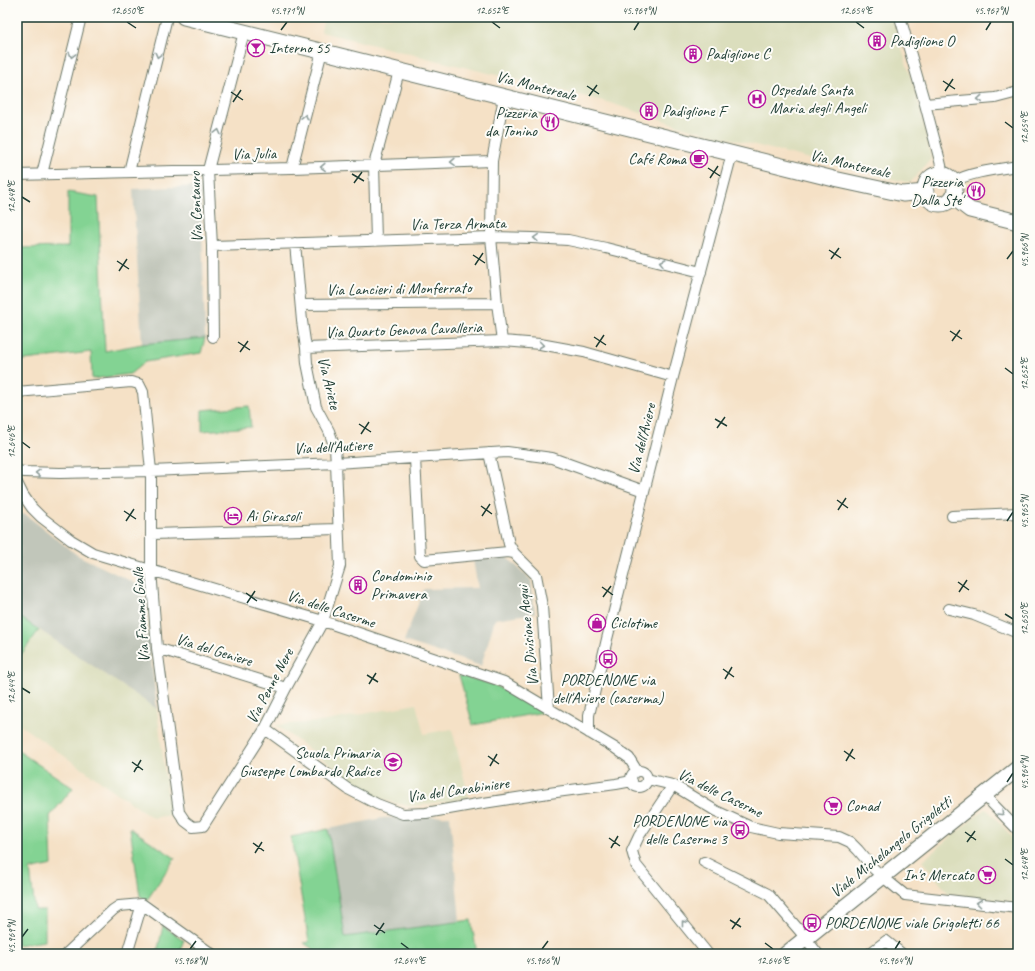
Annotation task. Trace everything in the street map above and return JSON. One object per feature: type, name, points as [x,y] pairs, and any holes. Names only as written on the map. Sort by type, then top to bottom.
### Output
[{"type":"main road","name":"Via Montereale","points":[[184,17],[834,179],[903,194],[926,192]]},
{"type":"main road","points":[[938,174],[948,178],[955,190],[953,197],[945,203],[935,203],[931,201],[926,192],[927,183],[938,174]]},
{"type":"main road","points":[[953,197],[970,210],[1018,222]]},
{"type":"main road","name":"Viale Michelangelo Grigoletti","points":[[786,954],[1018,768]]},
{"type":"street","points":[[42,174],[81,17]]},
{"type":"street","points":[[129,172],[167,17]]},
{"type":"street","points":[[900,17],[940,161],[948,178],[960,178],[1018,166]]},
{"type":"street","name":"Via Centauro","points":[[213,337],[212,246],[208,170],[244,32]]},
{"type":"street","points":[[292,168],[322,51]]},
{"type":"street","points":[[376,240],[374,165],[399,71]]},
{"type":"street","points":[[925,104],[995,98],[1018,92]]},
{"type":"street","points":[[502,342],[491,237],[492,161],[504,97]]},
{"type":"street","name":"Via dell'Aviere","points":[[589,733],[589,715],[644,491],[733,154]]},
{"type":"street","name":"Via Julia","points":[[17,175],[492,161]]},
{"type":"street","name":"Via Terza Armata","points":[[212,246],[491,237],[532,238],[568,240],[701,272]]},
{"type":"street","name":"Via Ariete","points":[[295,243],[307,364],[316,407],[329,431],[334,448],[336,463],[340,566],[323,621]]},
{"type":"street","name":"Via Lancieri di Monferrato","points":[[301,306],[497,303]]},
{"type":"street","name":"Via Quarto Genova Cavalleria","points":[[306,348],[502,342],[540,344],[584,352],[673,377]]},
{"type":"street","name":"Via Fiamme Gialle","points":[[17,392],[131,382],[139,384],[143,392],[151,471],[151,570],[157,648],[179,812],[185,822],[193,827],[203,826]]},
{"type":"street","name":"Via dell'Autiere","points":[[17,471],[60,473],[151,471],[336,463],[507,452],[552,458],[644,491]]},
{"type":"street","name":"Via Divisione Acqui","points":[[489,453],[509,544],[514,553],[536,575],[542,606],[550,709]]},
{"type":"street","points":[[415,458],[420,556],[424,560],[508,552],[514,553]]},
{"type":"street","name":"Via delle Caserme","points":[[17,483],[32,508],[41,517],[81,547],[92,553],[323,621],[504,682],[615,748],[629,758],[637,771],[644,773],[647,779],[645,784],[641,786],[634,785],[632,781]]},
{"type":"street","points":[[952,516],[1018,513]]},
{"type":"street","points":[[152,534],[339,529]]},
{"type":"street","points":[[949,609],[974,615],[1018,633]]},
{"type":"street","name":"Via Penne Nere","points":[[203,826],[265,729],[323,621]]},
{"type":"street","name":"Via del Geniere","points":[[157,648],[286,688]]},
{"type":"street","name":"Via del Carabiniere","points":[[265,729],[348,789],[377,804],[402,814],[426,813],[549,792],[632,781]]},
{"type":"street","points":[[632,781],[631,778],[633,774],[637,771]]},
{"type":"street","name":"Via delle Caserme","points":[[647,779],[673,785],[716,811],[751,827],[778,833],[839,837],[850,842],[874,869],[906,894],[1018,908]]},
{"type":"street","points":[[673,785],[639,836],[632,851],[636,865],[708,954]]},
{"type":"street","points":[[984,795],[1018,830]]},
{"type":"street","points":[[704,862],[768,894],[818,954]]},
{"type":"street","points":[[127,954],[142,904]]},
{"type":"street","points":[[66,954],[119,906],[142,904],[212,954]]},
{"type":"street","points":[[869,954],[886,941],[902,954]]},
{"type":"shaded area","name":"Ospedale Santa Maria degli Angeli","points":[[324,17],[892,17],[919,104],[931,159],[910,183],[684,127],[607,102],[321,32]]},
{"type":"shaded area","points":[[201,186],[205,338],[142,344],[133,189]]},
{"type":"shaded area","points":[[25,514],[77,555],[143,587],[157,709],[17,615],[17,515]]},
{"type":"shaded area","points":[[508,558],[531,580],[535,613],[495,619],[481,666],[404,641],[424,589],[478,588],[473,560]]},
{"type":"shaded area","points":[[39,630],[157,709],[170,815],[153,818],[17,723],[17,660]]},
{"type":"shaded area","name":"Scuola Primaria Giuseppe Lombardo Radice","points":[[416,704],[424,734],[452,729],[469,798],[409,806],[391,802],[365,790],[276,725],[321,722]]},
{"type":"shaded area","points":[[986,808],[1015,840],[1018,850],[1018,902],[948,893],[922,861]]},
{"type":"shaded area","points":[[450,816],[460,921],[345,937],[328,829],[383,818]]},
{"type":"green space","points":[[68,192],[98,197],[105,351],[142,344],[205,338],[201,353],[145,362],[130,374],[92,379],[91,352],[17,361],[17,248],[68,247]]},
{"type":"green space","points":[[249,406],[251,427],[202,431],[202,410]]},
{"type":"green space","points":[[17,615],[39,630],[17,660]]},
{"type":"green space","points":[[459,675],[494,685],[544,712],[473,725]]},
{"type":"green space","points":[[17,750],[73,788],[50,816],[52,865],[30,870],[35,910],[45,910],[45,941],[17,945]]},
{"type":"green space","points":[[130,828],[175,858],[147,900],[140,896]]},
{"type":"green space","points":[[328,829],[345,937],[471,920],[477,954],[320,954],[304,943],[309,942],[291,837]]},
{"type":"green space","points":[[163,926],[184,940],[178,954],[130,954],[132,951],[157,953]]},
{"type":"place","name":"Padiglione O","points":[[877,41]]},
{"type":"place","name":"Interno 55","points":[[256,48]]},
{"type":"place","name":"Padiglione C","points":[[693,54]]},
{"type":"place","name":"Ospedale Santa Maria degli Angeli","points":[[757,99]]},
{"type":"place","name":"Padiglione F","points":[[649,111]]},
{"type":"place","name":"Pizzeria da Tonino","points":[[550,122]]},
{"type":"place","name":"Café Roma","points":[[699,159]]},
{"type":"place","name":"Pizzeria Dalla Ste'","points":[[976,191]]},
{"type":"place","name":"Ai Girasoli","points":[[233,516]]},
{"type":"place","name":"Condominio Primavera","points":[[358,585]]},
{"type":"place","name":"Ciclotime","points":[[597,623]]},
{"type":"place","name":"PORDENONE via dell'Aviere (caserma)","points":[[608,659]]},
{"type":"place","name":"Scuola Primaria Giuseppe Lombardo Radice","points":[[393,762]]},
{"type":"place","name":"Conad","points":[[833,806]]},
{"type":"place","name":"PORDENONE via delle Caserme 3","points":[[740,830]]},
{"type":"place","name":"In's Mercato","points":[[987,875]]},
{"type":"place","name":"PORDENONE viale Grigoletti 66","points":[[812,923]]}]
